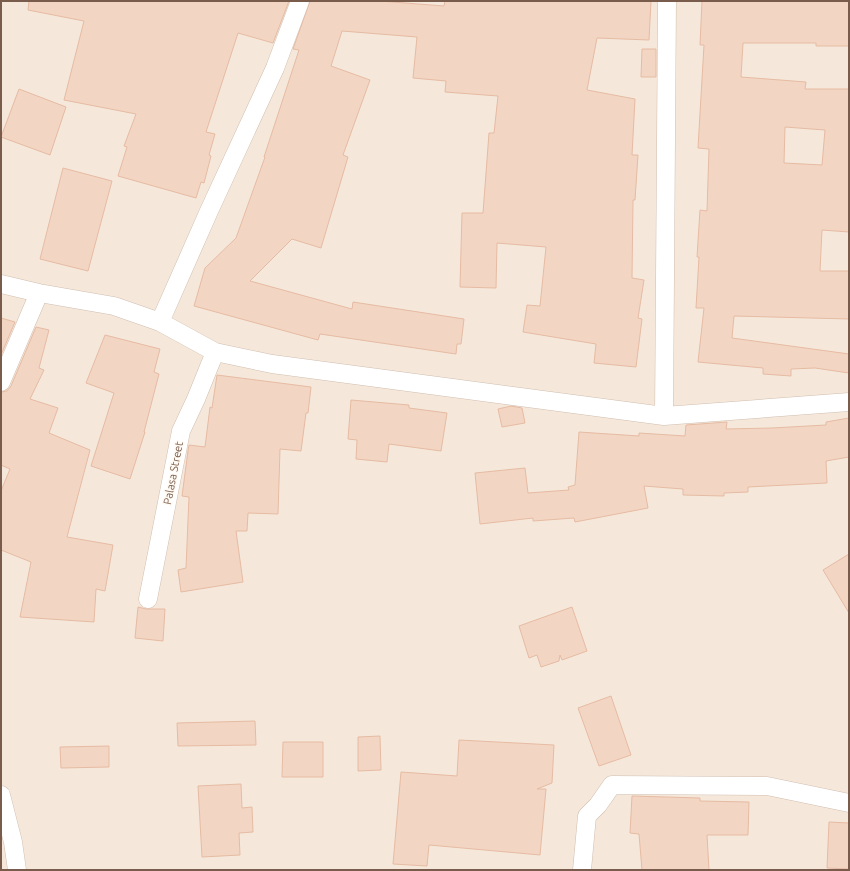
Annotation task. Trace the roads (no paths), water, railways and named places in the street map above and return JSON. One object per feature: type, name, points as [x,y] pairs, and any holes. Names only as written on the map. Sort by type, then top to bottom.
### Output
[{"type":"street","points":[[160,322],[275,68],[300,1]]},
{"type":"street","points":[[664,416],[668,1]]},
{"type":"street","points":[[1,284],[39,293],[114,306],[160,322],[215,352],[272,364],[664,416],[849,402]]},
{"type":"street","points":[[1,382],[39,293]]},
{"type":"street","name":"Palasa Street","points":[[148,599],[181,431],[215,352]]},
{"type":"street","points":[[582,870],[587,816],[598,805],[612,785],[767,786],[849,802]]},
{"type":"street","points":[[1,795],[13,842],[17,870]]}]
